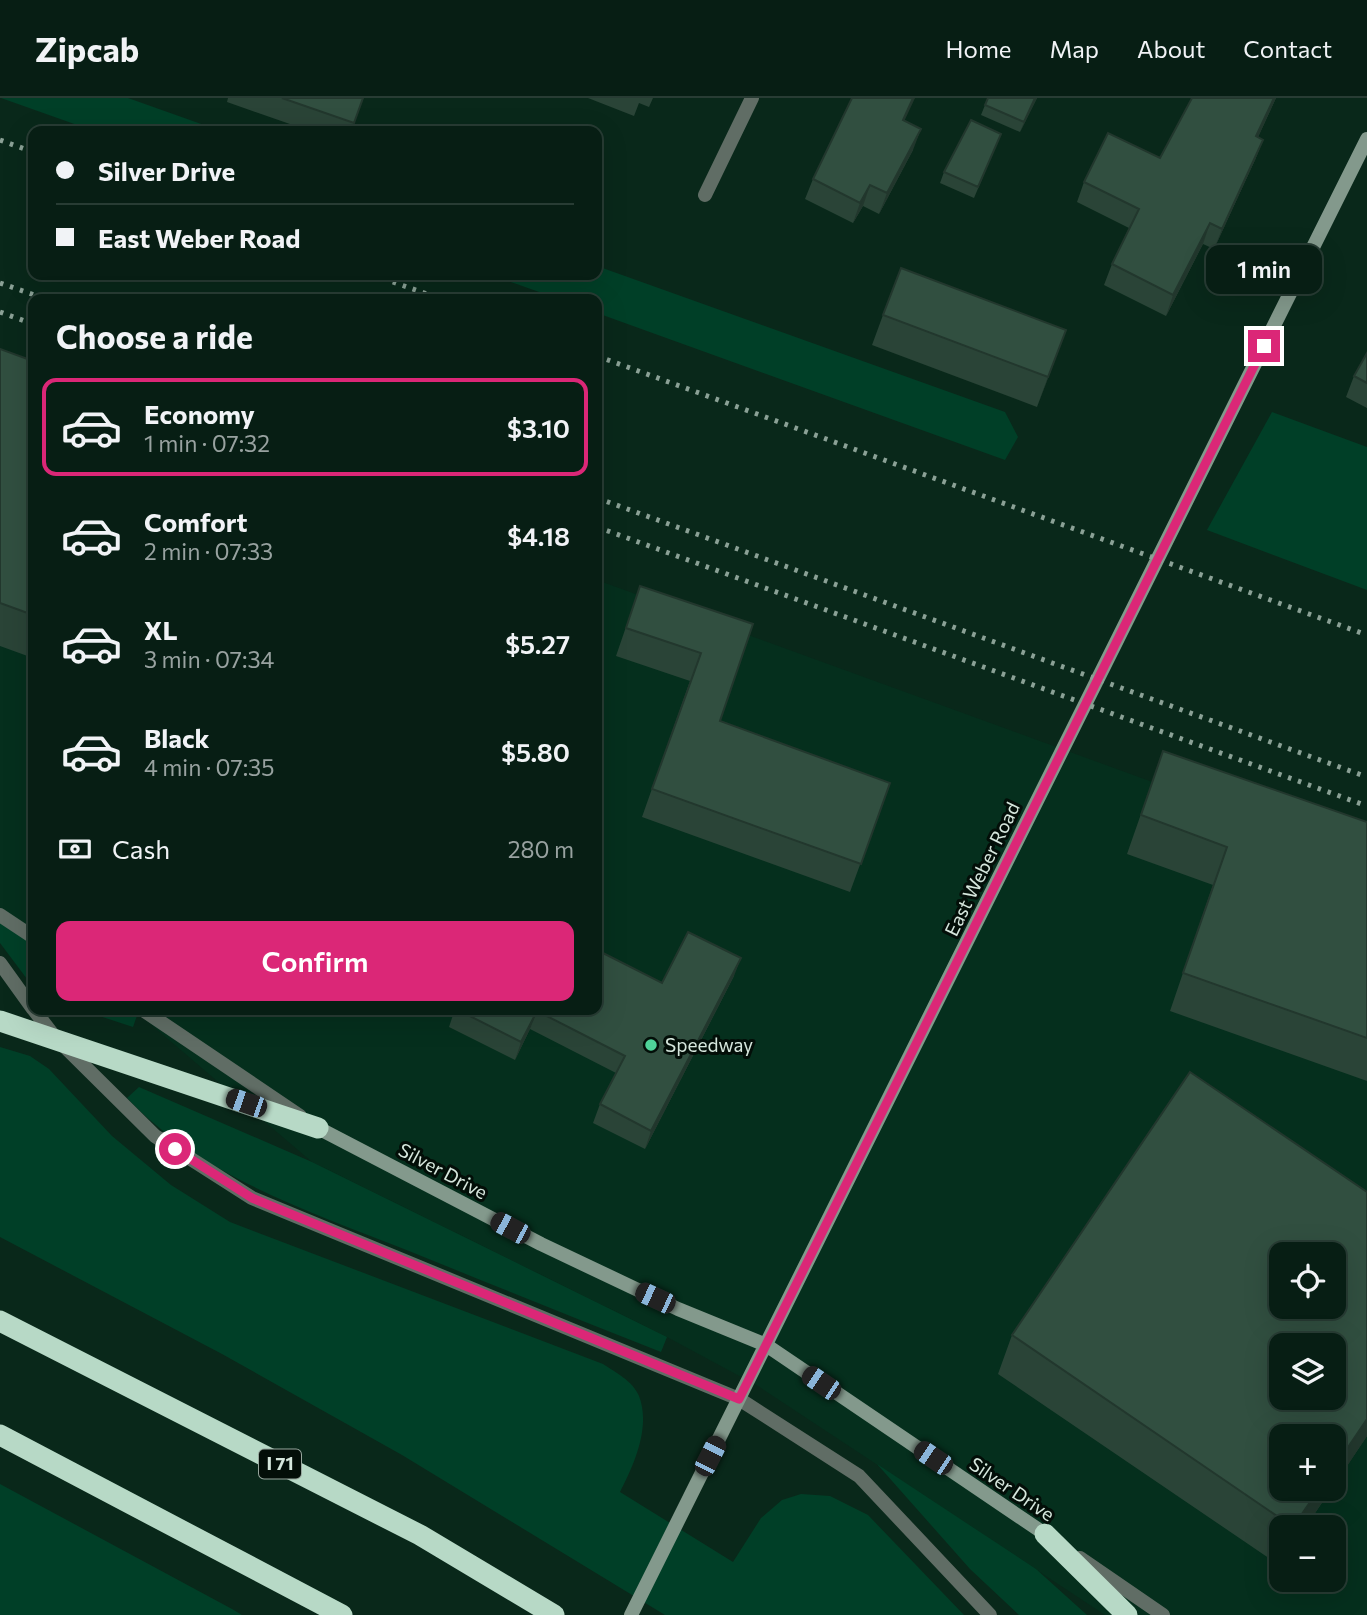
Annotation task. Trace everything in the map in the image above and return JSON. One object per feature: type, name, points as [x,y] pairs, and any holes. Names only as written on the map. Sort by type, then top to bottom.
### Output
[{"type":"highway","points":[[0,1021],[54,1036],[318,1128]]},
{"type":"highway","name":"I 71","points":[[0,1321],[420,1535],[554,1615]]},
{"type":"highway","points":[[0,1435],[342,1615]]},
{"type":"highway","points":[[1045,1534],[1127,1615]]},
{"type":"street","points":[[705,195],[752,98]]},
{"type":"street","name":"East Weber Road","points":[[631,1615],[1367,139]]},
{"type":"street","points":[[0,915],[28,934]]},
{"type":"street","points":[[0,963],[28,1001]]},
{"type":"street","points":[[38,1015],[54,1036],[155,1136],[252,1198],[739,1399],[859,1476],[990,1615]]},
{"type":"street","name":"Silver Drive","points":[[149,1015],[318,1128],[541,1244],[678,1308],[766,1345],[1163,1615]]},
{"type":"shaded area","points":[[1,98],[128,98],[207,126],[80,126]]},
{"type":"shaded area","points":[[602,268],[1005,412],[1018,437],[1005,460],[602,315],[602,294],[545,294],[505,280],[602,280]]},
{"type":"shaded area","points":[[0,362],[28,373],[28,930],[0,909]]},
{"type":"shaded area","points":[[1272,412],[1367,447],[1367,590],[1207,530]]},
{"type":"shaded area","points":[[602,582],[1367,860],[1367,1615],[1105,1615],[758,1386],[667,1337],[312,1162],[140,1015],[602,1015]]},
{"type":"shaded area","points":[[0,909],[28,930],[28,980],[0,943]]},
{"type":"shaded area","points":[[96,1015],[137,1015],[133,1027]]},
{"type":"shaded area","points":[[0,1047],[30,1056],[49,1069],[112,1136],[171,1185],[230,1222],[603,1364],[628,1381],[639,1396],[643,1420],[639,1446],[620,1492],[733,1562],[761,1518],[782,1500],[801,1494],[830,1496],[868,1515],[964,1615],[665,1615],[402,1455],[222,1354],[0,1237]]},
{"type":"shaded area","points":[[139,1087],[312,1162],[667,1337],[661,1352],[259,1190],[189,1150],[157,1126],[127,1098]]},
{"type":"shaded area","points":[[877,1464],[1036,1569],[1087,1615],[1019,1615],[970,1569]]},
{"type":"shaded area","points":[[0,1484],[232,1609],[242,1615],[0,1615]]},
{"type":"building","points":[[282,98],[363,98],[354,123]]},
{"type":"building","points":[[852,98],[913,98],[903,120],[921,129],[887,193],[870,185],[860,203],[813,179]]},
{"type":"building","points":[[988,98],[1035,98],[1024,122],[985,105]]},
{"type":"building","points":[[1192,98],[1274,98],[1256,136],[1263,140],[1222,229],[1210,223],[1173,295],[1112,264],[1139,209],[1084,182],[1108,133],[1160,158]]},
{"type":"building","points":[[971,120],[1001,134],[978,187],[944,172]]},
{"type":"building","points":[[901,268],[1066,330],[1048,377],[883,315]]},
{"type":"building","points":[[0,349],[28,359],[28,613],[0,603]]},
{"type":"building","points":[[1367,353],[1367,383],[1354,376]]},
{"type":"building","points":[[640,586],[753,624],[720,721],[890,783],[861,864],[652,789],[701,653],[626,628]]},
{"type":"building","points":[[1163,751],[1367,822],[1367,1038],[1183,973],[1227,847],[1141,815]]},
{"type":"building","points":[[688,932],[741,958],[651,1131],[600,1104],[625,1056],[545,1015],[602,1015],[602,953],[662,983]]},
{"type":"building","points":[[468,1015],[535,1015],[521,1042]]},
{"type":"building","points":[[1190,1072],[1367,1192],[1367,1419],[1346,1450],[1346,1424],[1269,1424],[1269,1501],[1311,1501],[1301,1515],[1275,1515],[1012,1335]]},
{"type":"railway","points":[[0,140],[28,150]]},
{"type":"railway","points":[[387,280],[427,294]]},
{"type":"railway","points":[[0,283],[32,294]]},
{"type":"railway","points":[[0,312],[28,322]]},
{"type":"railway","points":[[602,358],[1367,635]]},
{"type":"railway","points":[[602,500],[1367,777]]},
{"type":"railway","points":[[602,529],[1367,806]]},
{"type":"place","name":"Speedway","points":[[651,1045]]},
{"type":"route","points":[[175,1149],[252,1198],[739,1399],[1264,346]]}]
